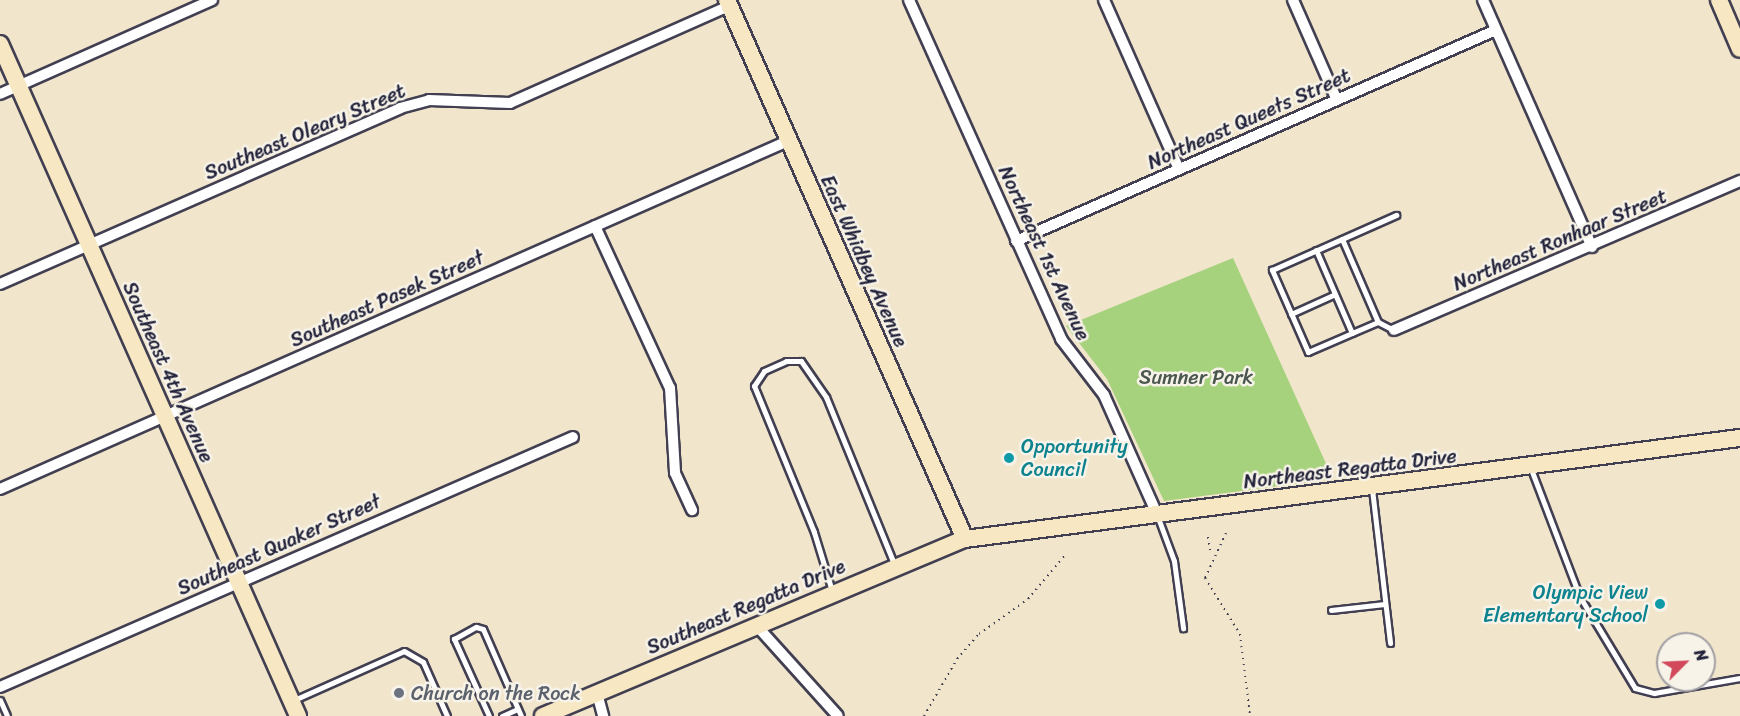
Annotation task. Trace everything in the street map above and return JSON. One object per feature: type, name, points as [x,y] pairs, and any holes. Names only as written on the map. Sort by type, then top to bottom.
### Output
[{"type":"street","points":[[0,94],[212,0]]},
{"type":"street","name":"Northeast 1st Avenue","points":[[909,0],[1061,339],[1104,395],[1157,514]]},
{"type":"street","points":[[1104,0],[1179,169]]},
{"type":"street","points":[[1293,0],[1337,100]]},
{"type":"street","points":[[1483,0],[1592,247]]},
{"type":"street","points":[[1719,0],[1740,49]]},
{"type":"street","name":"East Whidbey Avenue","points":[[733,2],[788,141],[965,539]]},
{"type":"street","name":"Southeast Oleary Street","points":[[0,284],[400,108],[429,100],[510,103],[733,2]]},
{"type":"street","name":"Northeast Queets Street","points":[[1016,241],[1496,30]]},
{"type":"street","name":"Southeast 4th Avenue","points":[[0,45],[295,708]]},
{"type":"street","name":"Southeast Pasek Street","points":[[0,489],[788,141]]},
{"type":"street","name":"Northeast Ronhaar Street","points":[[1394,330],[1592,247],[1740,181]]},
{"type":"street","points":[[595,226],[670,388],[675,473],[692,510]]},
{"type":"street","name":"Southeast Quaker Street","points":[[0,687],[573,437]]},
{"type":"street","name":"Northeast Regatta Drive","points":[[965,539],[1740,438]]},
{"type":"street","name":"Southeast Regatta Drive","points":[[543,716],[965,539]]},
{"type":"street","points":[[756,625],[838,716]]},
{"type":"street","points":[[597,693],[603,716]]},
{"type":"lane","points":[[1378,322],[1308,352],[1272,270],[1396,215]]},
{"type":"lane","points":[[1342,239],[1378,322],[1394,330]]},
{"type":"lane","points":[[1316,250],[1352,333]]},
{"type":"lane","points":[[1291,314],[1335,294]]},
{"type":"lane","points":[[832,594],[814,532],[754,386],[764,371],[786,361],[801,361],[826,397],[896,567]]},
{"type":"lane","points":[[1530,467],[1580,597],[1635,688],[1654,693],[1740,678]]},
{"type":"lane","points":[[1372,487],[1390,643]]},
{"type":"lane","points":[[1157,514],[1174,561],[1183,628]]},
{"type":"lane","points":[[1331,610],[1385,604]]},
{"type":"lane","points":[[489,716],[454,639],[477,627],[483,629],[521,716]]},
{"type":"lane","points":[[295,708],[404,651],[423,662],[447,716]]},
{"type":"lane","points":[[0,700],[8,716]]},
{"type":"lane","points":[[502,716],[518,709]]},
{"type":"path","points":[[1226,533],[1211,555],[1204,578],[1240,634],[1250,716]]},
{"type":"path","points":[[1208,537],[1211,555]]},
{"type":"path","points":[[924,716],[957,659],[979,634],[1028,599],[1066,554]]},
{"type":"green space","name":"Sumner Park","points":[[1233,258],[1333,479],[1164,501],[1107,379],[1066,326]]},
{"type":"place","name":"Opportunity Council","points":[[1009,458]]},
{"type":"place","name":"Olympic View Elementary School","points":[[1660,604]]},
{"type":"place","name":"Church on the Rock","points":[[399,693]]}]
